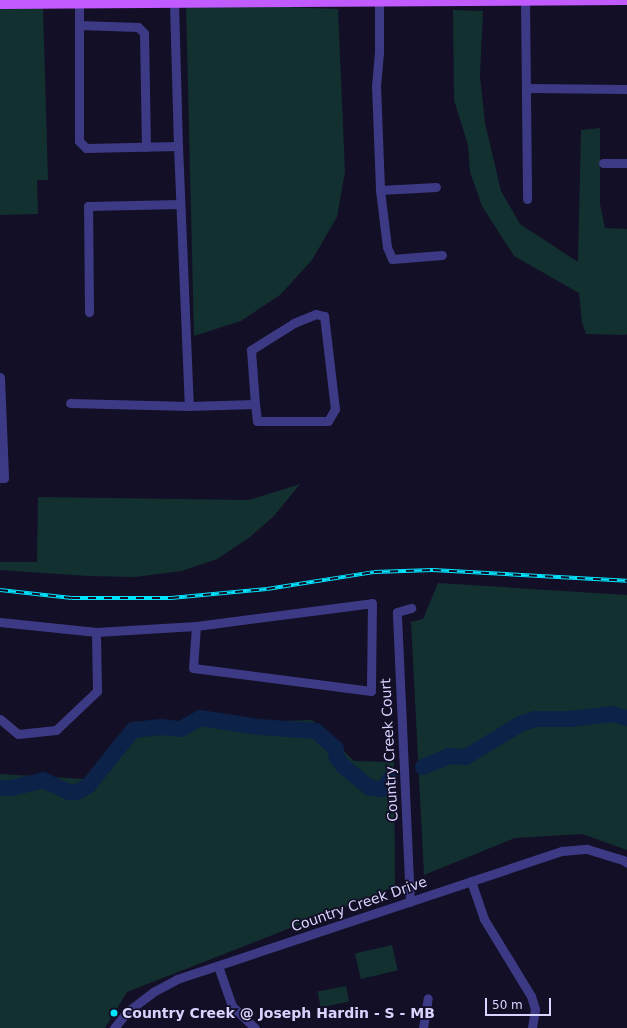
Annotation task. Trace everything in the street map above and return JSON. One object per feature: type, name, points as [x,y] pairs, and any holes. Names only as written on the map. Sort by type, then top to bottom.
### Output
[{"type":"main road","points":[[0,4],[174,1],[627,0]]},
{"type":"street","points":[[525,0],[527,199]]},
{"type":"street","points":[[174,1],[180,204],[189,406]]},
{"type":"street","points":[[379,1],[379,52],[376,86],[380,190],[387,247],[392,259],[442,255]]},
{"type":"street","points":[[79,3],[79,141],[86,148],[178,146]]},
{"type":"street","points":[[79,25],[138,27],[144,34],[146,147]]},
{"type":"street","points":[[526,88],[627,89]]},
{"type":"street","points":[[603,162],[627,163]]},
{"type":"street","points":[[380,190],[436,187]]},
{"type":"street","points":[[89,312],[88,206],[180,204]]},
{"type":"street","points":[[316,314],[324,316],[335,409],[328,421],[257,421],[255,404],[251,350],[294,323],[316,314]]},
{"type":"street","points":[[0,377],[4,478],[0,478]]},
{"type":"street","points":[[70,403],[189,406],[255,404]]},
{"type":"street","points":[[0,622],[96,632],[196,626],[372,603],[371,691],[193,668],[196,626]]},
{"type":"street","name":"Country Creek Court","points":[[410,902],[397,612],[411,608]]},
{"type":"street","points":[[0,719],[18,734],[56,730],[97,691],[96,632]]},
{"type":"street","name":"Country Creek Drive","points":[[114,1028],[128,1011],[153,992],[177,979],[471,881],[562,852],[587,849],[623,860],[627,863]]},
{"type":"street","points":[[471,881],[484,919],[531,996],[534,1009],[532,1028]]},
{"type":"street","points":[[218,966],[232,1006],[252,1027]]},
{"type":"street","points":[[423,1028],[428,998]]},
{"type":"green space","points":[[186,3],[338,9],[345,172],[337,217],[312,260],[280,295],[241,321],[194,336]]},
{"type":"green space","points":[[43,7],[48,180],[37,180],[38,214],[0,215],[0,8]]},
{"type":"green space","points":[[453,10],[483,11],[480,76],[485,123],[501,191],[520,224],[578,262],[581,130],[600,128],[600,204],[605,228],[627,229],[627,334],[586,334],[582,322],[579,293],[514,256],[482,206],[470,172],[468,145],[454,100]]},
{"type":"green space","points":[[300,484],[274,516],[249,538],[217,559],[182,571],[135,577],[88,576],[0,570],[0,562],[37,562],[38,497],[249,500]]},
{"type":"green space","points":[[438,583],[627,595],[627,850],[582,834],[515,838],[424,875],[411,622],[423,619]]},
{"type":"green space","points":[[312,720],[354,761],[394,762],[395,887],[127,992],[105,1028],[0,1028],[0,774],[85,779],[132,726]]},
{"type":"green space","points":[[392,945],[398,970],[361,979],[355,954]]},
{"type":"green space","points":[[346,986],[349,1002],[321,1007],[318,992]]},
{"type":"waterway","points":[[423,767],[449,756],[466,757],[520,724],[535,719],[571,719],[612,714],[627,718]]},
{"type":"waterway","points":[[0,788],[12,788],[43,780],[69,792],[77,792],[88,786],[133,730],[161,727],[181,729],[200,718],[259,727],[316,731],[336,749],[337,758],[343,766],[370,788],[383,789],[390,779]]},
{"type":"railway","points":[[0,590],[72,598],[171,598],[267,589],[374,572],[433,570],[627,581]]},
{"type":"place","name":"Country Creek @ Joseph Hardin - S - MB","points":[[114,1013]]}]
